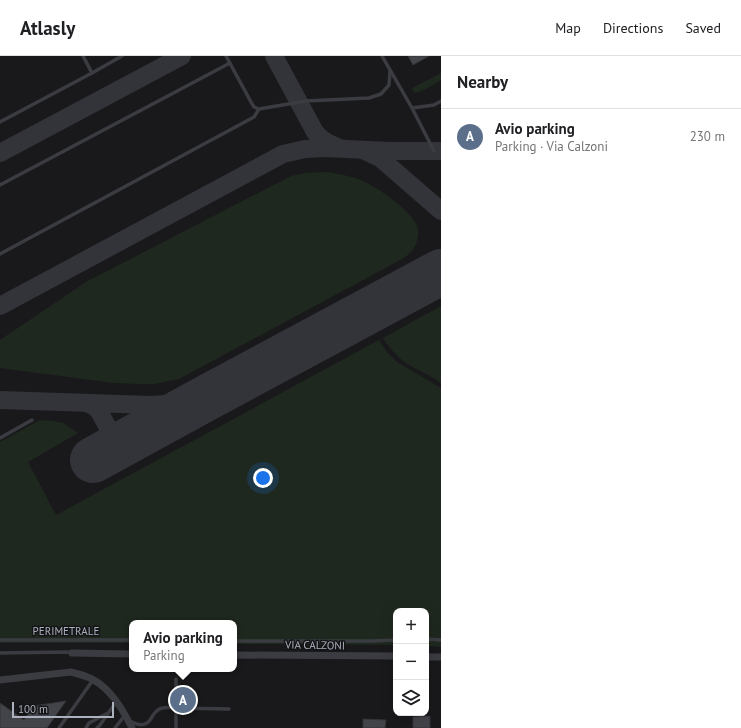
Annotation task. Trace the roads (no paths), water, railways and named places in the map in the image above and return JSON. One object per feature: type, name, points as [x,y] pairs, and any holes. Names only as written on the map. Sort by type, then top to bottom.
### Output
[{"type":"street","points":[[72,653],[129,654]]},
{"type":"street","name":"VIA CALZONI","points":[[237,655],[393,656]]},
{"type":"street","points":[[429,657],[441,657]]},
{"type":"street","points":[[0,680],[71,672],[82,674],[102,686],[116,702],[132,728]]},
{"type":"lane","points":[[84,56],[92,72]]},
{"type":"lane","points":[[0,122],[122,56]]},
{"type":"lane","points":[[226,56],[254,107],[259,109],[306,100],[370,98],[381,94],[389,85],[390,71]]},
{"type":"lane","points":[[382,56],[412,108],[434,151]]},
{"type":"lane","points":[[0,185],[230,63]]},
{"type":"lane","points":[[412,108],[434,105],[441,101]]},
{"type":"lane","points":[[0,254],[254,117],[259,109]]},
{"type":"lane","points":[[0,438],[32,420]]},
{"type":"lane","points":[[429,639],[441,640]]},
{"type":"lane","name":"PERIMETRALE","points":[[0,640],[129,640]]},
{"type":"lane","points":[[237,640],[393,640]]},
{"type":"lane","points":[[0,653],[72,653]]},
{"type":"lane","points":[[176,679],[176,728]]},
{"type":"lane","points":[[59,728],[94,680]]},
{"type":"lane","points":[[96,728],[116,702]]},
{"type":"lane","points":[[115,728],[126,717],[136,724],[146,724],[151,719],[153,714],[162,707],[229,709]]},
{"type":"lane","points":[[86,728],[89,723],[109,712]]},
{"type":"place","name":"Avio parking","points":[[183,700]]}]
